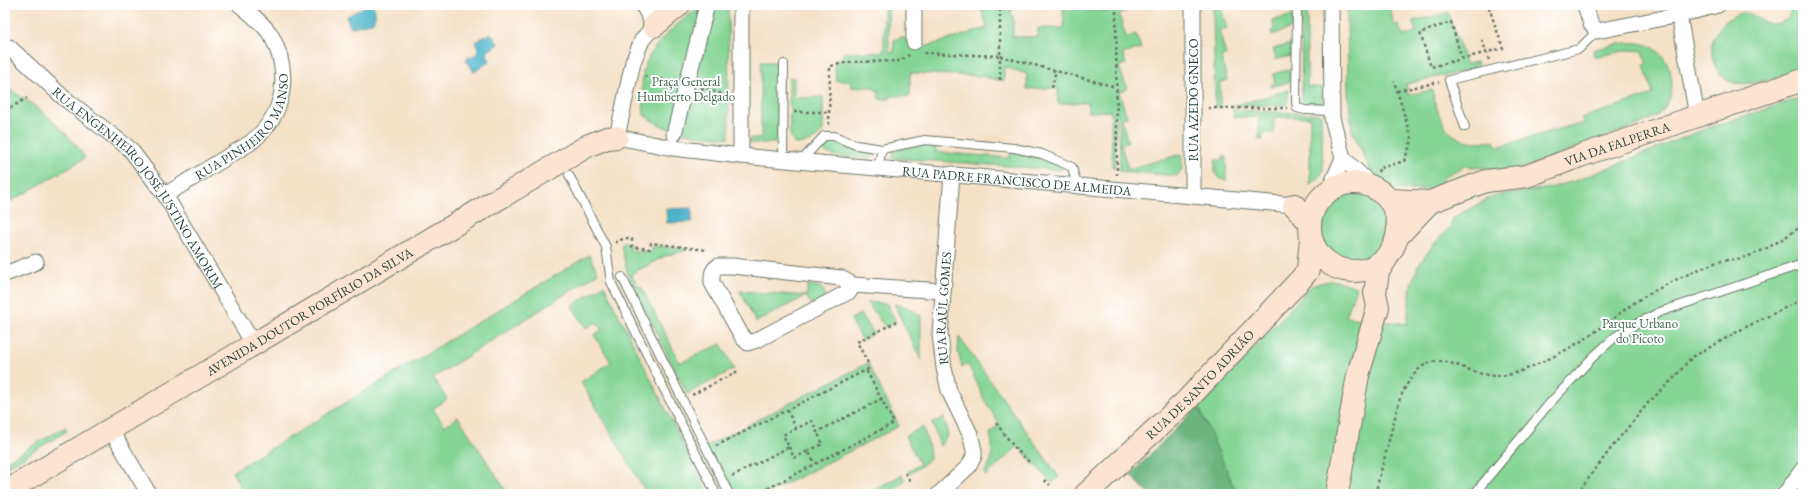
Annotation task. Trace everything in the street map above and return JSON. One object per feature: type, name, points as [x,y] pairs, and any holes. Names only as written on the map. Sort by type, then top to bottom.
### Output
[{"type":"main road","points":[[654,26],[679,5]]},
{"type":"main road","name":"VIA DA FALPERRA","points":[[1391,200],[1430,202],[1486,181],[1527,176],[1803,80]]},
{"type":"main road","name":"AVENIDA DOUTOR PORFÍRIO DA SILVA","points":[[5,492],[589,145],[607,138],[617,137]]},
{"type":"main road","points":[[1330,265],[1308,270],[1316,213],[1339,185],[1350,182],[1362,183],[1377,181],[1391,200],[1398,226],[1393,246],[1378,272],[1375,293],[1378,307],[1358,375],[1337,494]]},
{"type":"main road","name":"VIA DA FALPERRA","points":[[1361,271],[1376,265],[1430,202]]},
{"type":"main road","name":"RUA PADRE FRANCISCO DE ALMEIDA","points":[[1294,205],[1316,213]]},
{"type":"main road","points":[[1316,213],[1315,248],[1321,257],[1330,265],[1345,270],[1361,271],[1375,293]]},
{"type":"main road","name":"RUA DE SANTO ADRIÃO","points":[[1086,494],[1186,401],[1308,270]]},
{"type":"street","name":"RUA PINHEIRO MANSO","points":[[165,195],[250,143],[263,133],[272,119],[282,92],[283,71],[281,59],[270,35],[262,24],[240,5]]},
{"type":"street","points":[[643,5],[654,26],[642,40],[633,62],[617,137],[673,148],[741,156],[742,5]]},
{"type":"street","points":[[674,134],[707,5]]},
{"type":"street","points":[[913,47],[914,5]]},
{"type":"street","name":"RUA AZEDO GNECO","points":[[1193,5],[1193,196]]},
{"type":"street","points":[[1316,213],[1343,158],[1331,111],[1331,5]]},
{"type":"street","points":[[1586,5],[1591,24],[1597,31],[1679,15],[1718,5]]},
{"type":"street","points":[[1679,15],[1697,116]]},
{"type":"street","name":"RUA ENGENHEIRO JOSÉ JUSTINO AMORIM","points":[[6,45],[64,98],[130,149],[165,195],[254,345]]},
{"type":"street","name":"RUA PADRE FRANCISCO DE ALMEIDA","points":[[741,156],[1294,205]]},
{"type":"street","points":[[1343,158],[1377,181]]},
{"type":"street","name":"RUA RAÚL GOMES","points":[[939,494],[969,466],[974,456],[970,434],[949,391],[944,368],[940,334],[942,291],[952,174]]},
{"type":"street","points":[[5,274],[36,262]]},
{"type":"street","points":[[853,285],[850,291],[757,340],[748,343],[742,338],[712,283],[712,274],[713,270],[718,266],[732,266],[841,278],[853,285],[942,291]]},
{"type":"street","points":[[111,430],[150,494]]},
{"type":"street","points":[[1785,494],[1803,469]]},
{"type":"lane","points":[[1297,5],[1297,108],[1305,110],[1331,111]]},
{"type":"lane","points":[[1465,127],[1449,80],[1579,49],[1597,31]]},
{"type":"lane","points":[[783,160],[784,64]]},
{"type":"lane","points":[[801,161],[824,136],[834,136],[856,145],[882,149],[924,140],[1014,148],[1042,154],[1072,167],[1077,186]]},
{"type":"lane","points":[[878,167],[882,149]]},
{"type":"lane","points":[[569,175],[606,247],[611,282],[716,494]]},
{"type":"lane","points":[[1474,494],[1549,404],[1614,337],[1660,312],[1803,264]]},
{"type":"lane","points":[[622,277],[729,494]]},
{"type":"path","points":[[1000,5],[1000,80]]},
{"type":"path","points":[[1116,5],[1117,189]]},
{"type":"path","points":[[1462,59],[1451,22],[1420,33],[1431,67],[1486,53],[1502,48],[1488,5]]},
{"type":"path","points":[[1482,40],[1492,70]]},
{"type":"path","points":[[829,136],[830,66],[849,62],[900,61],[913,47],[1000,56],[1116,87]]},
{"type":"path","points":[[1052,88],[1056,70]]},
{"type":"path","points":[[1377,181],[1378,169],[1404,160],[1412,140],[1394,80]]},
{"type":"path","points":[[1397,91],[1449,80]]},
{"type":"path","points":[[5,111],[28,98]]},
{"type":"path","points":[[1193,108],[1297,108]]},
{"type":"path","points":[[784,112],[829,112]]},
{"type":"path","points":[[1375,494],[1400,398],[1416,371],[1428,362],[1438,360],[1452,363],[1491,376],[1513,374],[1536,364],[1594,333],[1641,298],[1714,263],[1743,257],[1768,249],[1803,225]]},
{"type":"path","points":[[618,248],[616,242],[625,238],[632,239],[632,247],[650,248],[651,243],[707,250]]},
{"type":"path","points":[[1577,494],[1612,447],[1648,403],[1673,379],[1691,358],[1744,328],[1803,299]]},
{"type":"path","points":[[868,363],[857,342],[896,322]]},
{"type":"path","points":[[707,451],[870,368]]},
{"type":"path","points":[[682,401],[740,370]]},
{"type":"path","points":[[757,494],[894,423],[866,370]]},
{"type":"path","points":[[817,432],[885,397]]},
{"type":"path","points":[[787,410],[796,428]]},
{"type":"path","points":[[812,421],[823,444],[794,458],[783,435],[796,428],[812,421]]},
{"type":"path","points":[[996,423],[1015,448],[1029,462]]},
{"type":"path","points":[[722,481],[789,447]]},
{"type":"path","points":[[808,451],[815,464]]},
{"type":"path","points":[[905,473],[910,481]]},
{"type":"path","points":[[1044,480],[1050,485]]},
{"type":"green space","name":"Praça General Humberto Delgado","points":[[703,5],[728,5],[729,138],[685,133],[664,127],[644,115],[642,90],[643,71],[645,65],[655,47],[662,39],[686,17]]},
{"type":"green space","points":[[884,5],[888,5],[889,52],[894,52],[894,40],[901,37],[928,46],[987,28],[980,5],[1012,5],[1011,15],[1013,16],[1013,37],[1038,37],[1038,28],[1064,28],[1063,9],[1112,11],[1112,5],[1124,5],[1126,11],[1119,14],[1126,37],[1136,34],[1141,48],[1123,54],[1126,64],[1119,66],[1127,89],[1119,92],[1127,117],[1121,119],[1128,142],[1121,145],[1128,169],[1178,155],[1182,156],[1182,169],[1177,176],[1120,171],[1119,117],[1116,115],[1115,167],[1112,167],[1111,111],[1088,112],[1088,102],[1058,104],[1058,88],[1027,89],[1027,74],[1004,67],[1004,81],[980,76],[910,73],[910,96],[890,96],[890,99],[879,99],[879,90],[875,90],[874,87],[851,87],[850,81],[836,81],[834,61],[843,60],[843,53],[884,52]]},
{"type":"green space","points":[[1213,5],[1220,5],[1227,28],[1219,30],[1226,55],[1221,57],[1227,80],[1220,83],[1220,107],[1215,107]]},
{"type":"green space","points":[[1301,5],[1307,5],[1307,87],[1322,87],[1322,108],[1305,107],[1302,105]]},
{"type":"green space","points":[[1347,5],[1389,5],[1394,25],[1398,24],[1403,36],[1416,32],[1412,21],[1448,13],[1466,64],[1477,62],[1478,68],[1406,84],[1408,95],[1432,90],[1435,104],[1444,125],[1457,137],[1467,141],[1494,141],[1497,147],[1565,127],[1583,124],[1582,118],[1653,94],[1644,65],[1647,64],[1642,51],[1629,50],[1594,57],[1593,50],[1612,45],[1638,43],[1654,48],[1667,63],[1671,73],[1671,93],[1668,103],[1662,111],[1651,119],[1514,171],[1464,166],[1444,177],[1441,185],[1433,188],[1408,190],[1384,186],[1376,183],[1352,130],[1348,92]]},
{"type":"green space","points":[[1792,5],[1803,5],[1803,67],[1788,74],[1759,82],[1740,83],[1726,80],[1715,64],[1712,51],[1714,36],[1723,24],[1730,18],[1739,14],[1747,13],[1764,22],[1771,24],[1779,23],[1788,19]]},
{"type":"green space","points":[[1292,15],[1292,28],[1272,35],[1271,32],[1275,30],[1272,21]]},
{"type":"green space","points":[[1291,44],[1291,56],[1274,60],[1276,58],[1273,49]]},
{"type":"green space","points":[[761,62],[778,62],[778,143],[750,143],[750,138],[761,138]]},
{"type":"green space","points":[[1290,69],[1289,82],[1271,87],[1271,85],[1275,83],[1273,74]]},
{"type":"green space","points":[[789,78],[794,78],[794,98],[823,97],[823,131],[814,140],[807,143],[794,144],[790,134]]},
{"type":"green space","points":[[5,87],[37,108],[51,120],[66,134],[85,158],[8,203],[5,198]]},
{"type":"green space","points":[[1289,90],[1287,105],[1233,106]]},
{"type":"green space","name":"Parque Urbano do Picoto","points":[[1803,97],[1803,494],[1237,494],[1199,408],[1311,286],[1329,281],[1338,281],[1356,287],[1346,317],[1407,324],[1411,285],[1418,266],[1434,244],[1450,227],[1454,217],[1493,196],[1550,188],[1578,180],[1702,130]]},
{"type":"green space","points":[[1233,110],[1321,114],[1323,171],[1318,179],[1310,184],[1310,117],[1274,117],[1274,133],[1263,133],[1263,140],[1259,140],[1259,117],[1234,117]]},
{"type":"green space","points":[[834,139],[855,149],[872,152],[871,158],[835,156],[829,154],[819,146],[826,140]]},
{"type":"green space","points":[[926,144],[936,145],[936,152],[1010,158],[1010,151],[1046,159],[1061,166],[1062,170],[892,158],[894,151]]},
{"type":"green space","points":[[1223,156],[1226,156],[1226,181],[1219,178],[1215,173],[1215,160],[1223,160]]},
{"type":"green space","points":[[1353,191],[1366,194],[1378,201],[1385,213],[1388,226],[1385,239],[1378,251],[1366,258],[1353,261],[1340,258],[1328,251],[1321,239],[1318,226],[1321,213],[1328,201],[1340,194]]},
{"type":"green space","points":[[625,242],[630,243],[630,250],[651,252],[653,246],[684,248],[684,251],[665,256],[631,274],[637,285],[642,288],[680,363],[721,344],[734,369],[687,394],[628,275],[621,245]]},
{"type":"green space","points":[[589,255],[598,273],[433,378],[447,399],[433,409],[445,426],[458,417],[508,494],[245,494],[232,472]]},
{"type":"green space","points":[[604,285],[708,494],[647,494],[581,382],[611,362],[594,335],[602,330],[596,322],[586,328],[572,306]]},
{"type":"green space","points":[[808,285],[817,286],[823,289],[825,295],[823,300],[811,304],[806,296]]},
{"type":"green space","points":[[740,291],[806,296],[756,322]]},
{"type":"green space","points":[[867,302],[887,304],[896,322],[885,327]]},
{"type":"green space","points":[[894,304],[907,307],[920,315],[921,360]]},
{"type":"green space","points":[[860,314],[874,333],[862,340],[851,319]]},
{"type":"green space","points":[[959,337],[1059,477],[1052,483],[1018,446],[986,476],[984,473],[992,455],[990,434],[999,424],[984,399],[968,364],[962,367],[958,352]]},
{"type":"green space","points":[[868,363],[899,426],[766,494],[729,494],[705,447]]},
{"type":"green space","points":[[1199,408],[1237,494],[1149,494],[1130,475],[1191,413]]},
{"type":"green space","points":[[944,417],[948,435],[940,446],[932,423]]},
{"type":"green space","points":[[65,427],[67,431],[5,468],[5,462]]},
{"type":"green space","points":[[923,427],[929,448],[930,459],[910,474],[908,471],[920,464],[905,436]]},
{"type":"green space","points":[[902,475],[905,480],[891,494],[875,494],[873,490]]},
{"type":"water","points":[[367,5],[373,5],[374,7],[375,17],[373,22],[353,27],[350,26],[346,17]]},
{"type":"water","points":[[491,33],[498,44],[488,51],[487,55],[490,61],[474,72],[466,59],[477,54],[478,48],[475,42]]},
{"type":"water","points":[[692,208],[692,222],[667,223],[666,209]]}]
